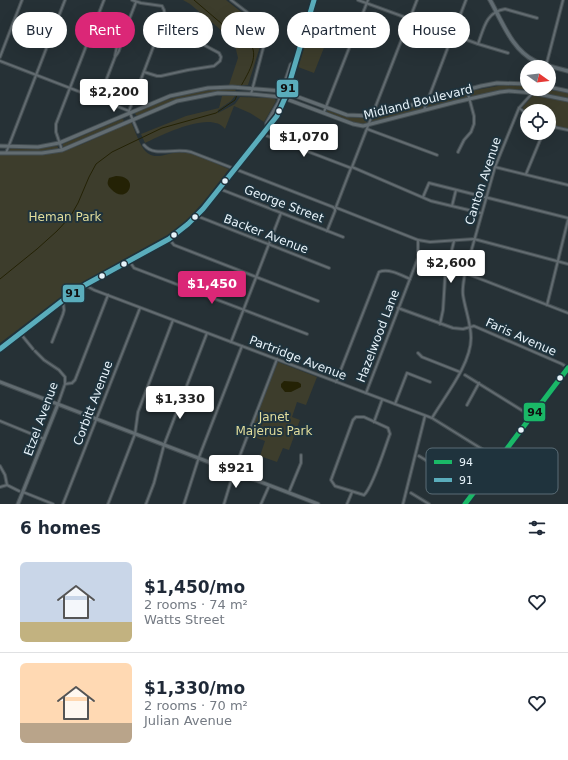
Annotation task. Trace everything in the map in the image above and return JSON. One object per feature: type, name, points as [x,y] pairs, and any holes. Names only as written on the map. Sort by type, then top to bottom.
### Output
[{"type":"main road","points":[[0,349],[85,285],[130,262],[168,239],[179,232],[197,216],[277,116],[287,92],[314,0]]},
{"type":"main road","points":[[490,0],[509,35],[518,47],[534,60]]},
{"type":"main road","points":[[267,128],[281,97],[291,65],[295,62]]},
{"type":"main road","points":[[556,68],[568,71]]},
{"type":"main road","name":"Midland Boulevard","points":[[0,146],[38,147],[59,143],[160,100],[181,93],[208,88],[237,87],[282,91],[347,114],[372,116],[497,83],[520,84]]},
{"type":"main road","points":[[556,88],[568,91]]},
{"type":"main road","name":"Midland Boulevard","points":[[0,153],[42,153],[62,150],[177,101],[204,95],[234,93],[281,97],[353,124],[367,127],[423,111],[500,92],[520,92]]},
{"type":"main road","name":"Midland Boulevard","points":[[548,96],[568,100]]},
{"type":"main road","points":[[506,448],[568,368]]},
{"type":"main road","points":[[0,382],[289,492],[308,502],[318,504]]},
{"type":"main road","name":"Etzel Avenue","points":[[18,504],[58,404]]},
{"type":"main road","points":[[465,504],[472,494]]},
{"type":"street","points":[[0,57],[22,0]]},
{"type":"street","points":[[6,153],[65,0]]},
{"type":"street","points":[[62,150],[56,132],[56,127],[104,0]]},
{"type":"street","points":[[132,0],[162,6],[164,12]]},
{"type":"street","points":[[231,0],[260,22],[266,32],[265,42],[251,94]]},
{"type":"street","points":[[358,0],[398,15]]},
{"type":"street","points":[[324,112],[368,0]]},
{"type":"street","points":[[413,12],[417,0]]},
{"type":"street","points":[[462,12],[466,0]]},
{"type":"street","points":[[548,60],[563,0]]},
{"type":"street","points":[[101,100],[115,57],[118,54],[120,43],[136,2]]},
{"type":"street","points":[[478,44],[488,17],[496,12],[505,9],[537,18]]},
{"type":"street","points":[[470,41],[508,53]]},
{"type":"street","points":[[129,112],[153,48]]},
{"type":"street","points":[[144,72],[161,76],[214,66],[221,60],[219,53],[210,48]]},
{"type":"street","points":[[327,231],[399,48]]},
{"type":"street","points":[[423,111],[448,48]]},
{"type":"street","points":[[0,61],[129,112],[138,132]]},
{"type":"street","points":[[458,152],[464,140],[471,132],[474,124],[474,116],[467,90]]},
{"type":"street","name":"Canton Avenue","points":[[432,418],[460,372],[469,354],[471,338],[470,326],[463,296],[465,273],[495,166],[519,108],[530,96]]},
{"type":"street","points":[[367,127],[437,155]]},
{"type":"street","points":[[556,127],[568,130]]},
{"type":"street","points":[[262,134],[431,201],[481,213]]},
{"type":"street","points":[[526,174],[540,140]]},
{"type":"street","points":[[144,145],[147,149],[155,152],[177,150],[186,151],[234,168],[418,240],[430,242],[474,239],[568,264]]},
{"type":"street","points":[[495,166],[568,185]]},
{"type":"street","points":[[423,197],[429,183],[568,219],[547,305]]},
{"type":"street","name":"George Street","points":[[219,189],[343,237]]},
{"type":"street","points":[[452,206],[456,190]]},
{"type":"street","points":[[231,342],[281,213]]},
{"type":"street","name":"Backer Avenue","points":[[197,216],[330,268]]},
{"type":"street","points":[[168,239],[174,245],[318,301]]},
{"type":"street","name":"Hazelwood Lane","points":[[366,394],[418,258],[418,240]]},
{"type":"street","points":[[440,324],[443,310],[445,278],[455,240]]},
{"type":"street","points":[[130,262],[134,268],[307,334]]},
{"type":"street","points":[[336,382],[380,272],[389,271],[410,279]]},
{"type":"street","points":[[465,273],[568,313]]},
{"type":"street","name":"Partridge Avenue","points":[[85,285],[140,308],[432,418],[480,448]]},
{"type":"street","points":[[66,384],[72,383],[75,380],[108,295]]},
{"type":"street","points":[[52,342],[64,310],[62,301]]},
{"type":"street","name":"Corbitt Avenue","points":[[63,504],[140,308]]},
{"type":"street","name":"Faris Avenue","points":[[398,308],[440,324],[459,329],[474,326],[562,364],[568,368]]},
{"type":"street","points":[[108,504],[135,434],[138,412],[173,320]]},
{"type":"street","name":"Etzel Avenue","points":[[20,333],[44,360],[53,365],[62,373],[66,384],[58,404]]},
{"type":"street","points":[[146,504],[154,483],[164,444],[207,333]]},
{"type":"street","points":[[184,504],[199,458],[242,346]]},
{"type":"street","points":[[418,353],[422,358],[460,372]]},
{"type":"street","points":[[224,504],[234,471],[277,359]]},
{"type":"street","points":[[395,404],[407,373],[430,382]]},
{"type":"street","points":[[465,375],[531,416]]},
{"type":"street","points":[[467,405],[479,383]]},
{"type":"street","points":[[374,422],[382,400]]},
{"type":"street","points":[[404,504],[426,416]]},
{"type":"street","points":[[358,417],[364,417],[374,422],[388,428],[390,434],[367,492],[364,495],[334,486],[331,478],[353,420],[358,417]]},
{"type":"street","points":[[0,421],[44,439]]},
{"type":"street","points":[[289,492],[301,463],[301,454]]},
{"type":"street","points":[[419,456],[426,460]]},
{"type":"street","points":[[0,466],[5,475],[7,485]]},
{"type":"street","points":[[0,487],[7,485],[19,491]]},
{"type":"street","points":[[261,504],[269,485]]},
{"type":"street","points":[[23,492],[53,504]]},
{"type":"street","points":[[347,504],[352,492]]},
{"type":"street","points":[[411,493],[429,504]]},
{"type":"green space","points":[[183,0],[226,0],[241,12],[221,12],[221,30],[213,23],[213,12],[200,12]]},
{"type":"green space","points":[[236,48],[260,48],[248,85],[229,85],[238,58]]},
{"type":"green space","points":[[304,48],[324,48],[314,73],[298,67]]},
{"type":"green space","points":[[503,85],[520,85],[520,89],[505,89],[472,97],[470,93],[471,91]]},
{"type":"green space","points":[[223,89],[236,89],[235,92],[202,94],[176,100],[137,116],[135,114],[136,112],[147,107],[179,96]]},
{"type":"green space","points":[[556,91],[568,92],[568,98],[556,96]]},
{"type":"green space","points":[[465,93],[467,98],[426,108],[429,102]]},
{"type":"green space","points":[[222,96],[235,96],[231,101],[218,110],[218,113],[235,104],[240,97],[272,98],[276,101],[264,122],[250,113],[234,106],[225,129],[218,124],[209,122],[198,123],[174,130],[145,143],[141,134],[186,116],[219,108]]},
{"type":"green space","points":[[532,96],[544,96],[568,101],[568,129],[556,126],[556,104],[525,104]]},
{"type":"green space","points":[[422,104],[421,110],[371,122],[375,116]]},
{"type":"green space","points":[[327,110],[347,117],[362,118],[367,123],[357,124],[327,112]]},
{"type":"green space","points":[[122,119],[124,120],[123,122],[63,147],[63,144]]},
{"type":"green space","name":"Heman Park","points":[[131,122],[143,148],[146,152],[153,156],[161,156],[178,152],[188,153],[200,156],[229,169],[188,219],[171,233],[74,287],[0,343],[0,153],[35,155],[58,152],[90,141]]},
{"type":"green space","points":[[57,146],[58,150],[43,152],[9,151],[11,148],[41,148]]},
{"type":"green space","name":"Janet Majerus Park","points":[[278,362],[317,377],[306,405],[297,402],[292,417],[300,420],[289,450],[283,448],[277,462],[260,456],[265,441],[249,435]]},
{"type":"shaded area","points":[[116,176],[124,177],[130,185],[126,193],[122,195],[117,194],[111,189],[108,183],[109,178]]},
{"type":"shaded area","points":[[284,381],[298,382],[301,384],[301,387],[291,392],[285,392],[281,387],[281,384]]},
{"type":"waterway","points":[[194,0],[222,24],[251,45],[254,55],[253,60],[241,86]]},
{"type":"waterway","points":[[0,279],[37,249],[70,217],[96,164],[112,152],[162,128],[216,113],[235,100],[237,95]]},
{"type":"transit line","name":"91","points":[[0,349],[85,285],[169,239],[188,224],[203,209],[277,116],[285,98],[314,0]]},
{"type":"transit line","name":"94","points":[[507,448],[568,368]]},
{"type":"transit line","name":"94","points":[[465,504],[473,494]]}]
